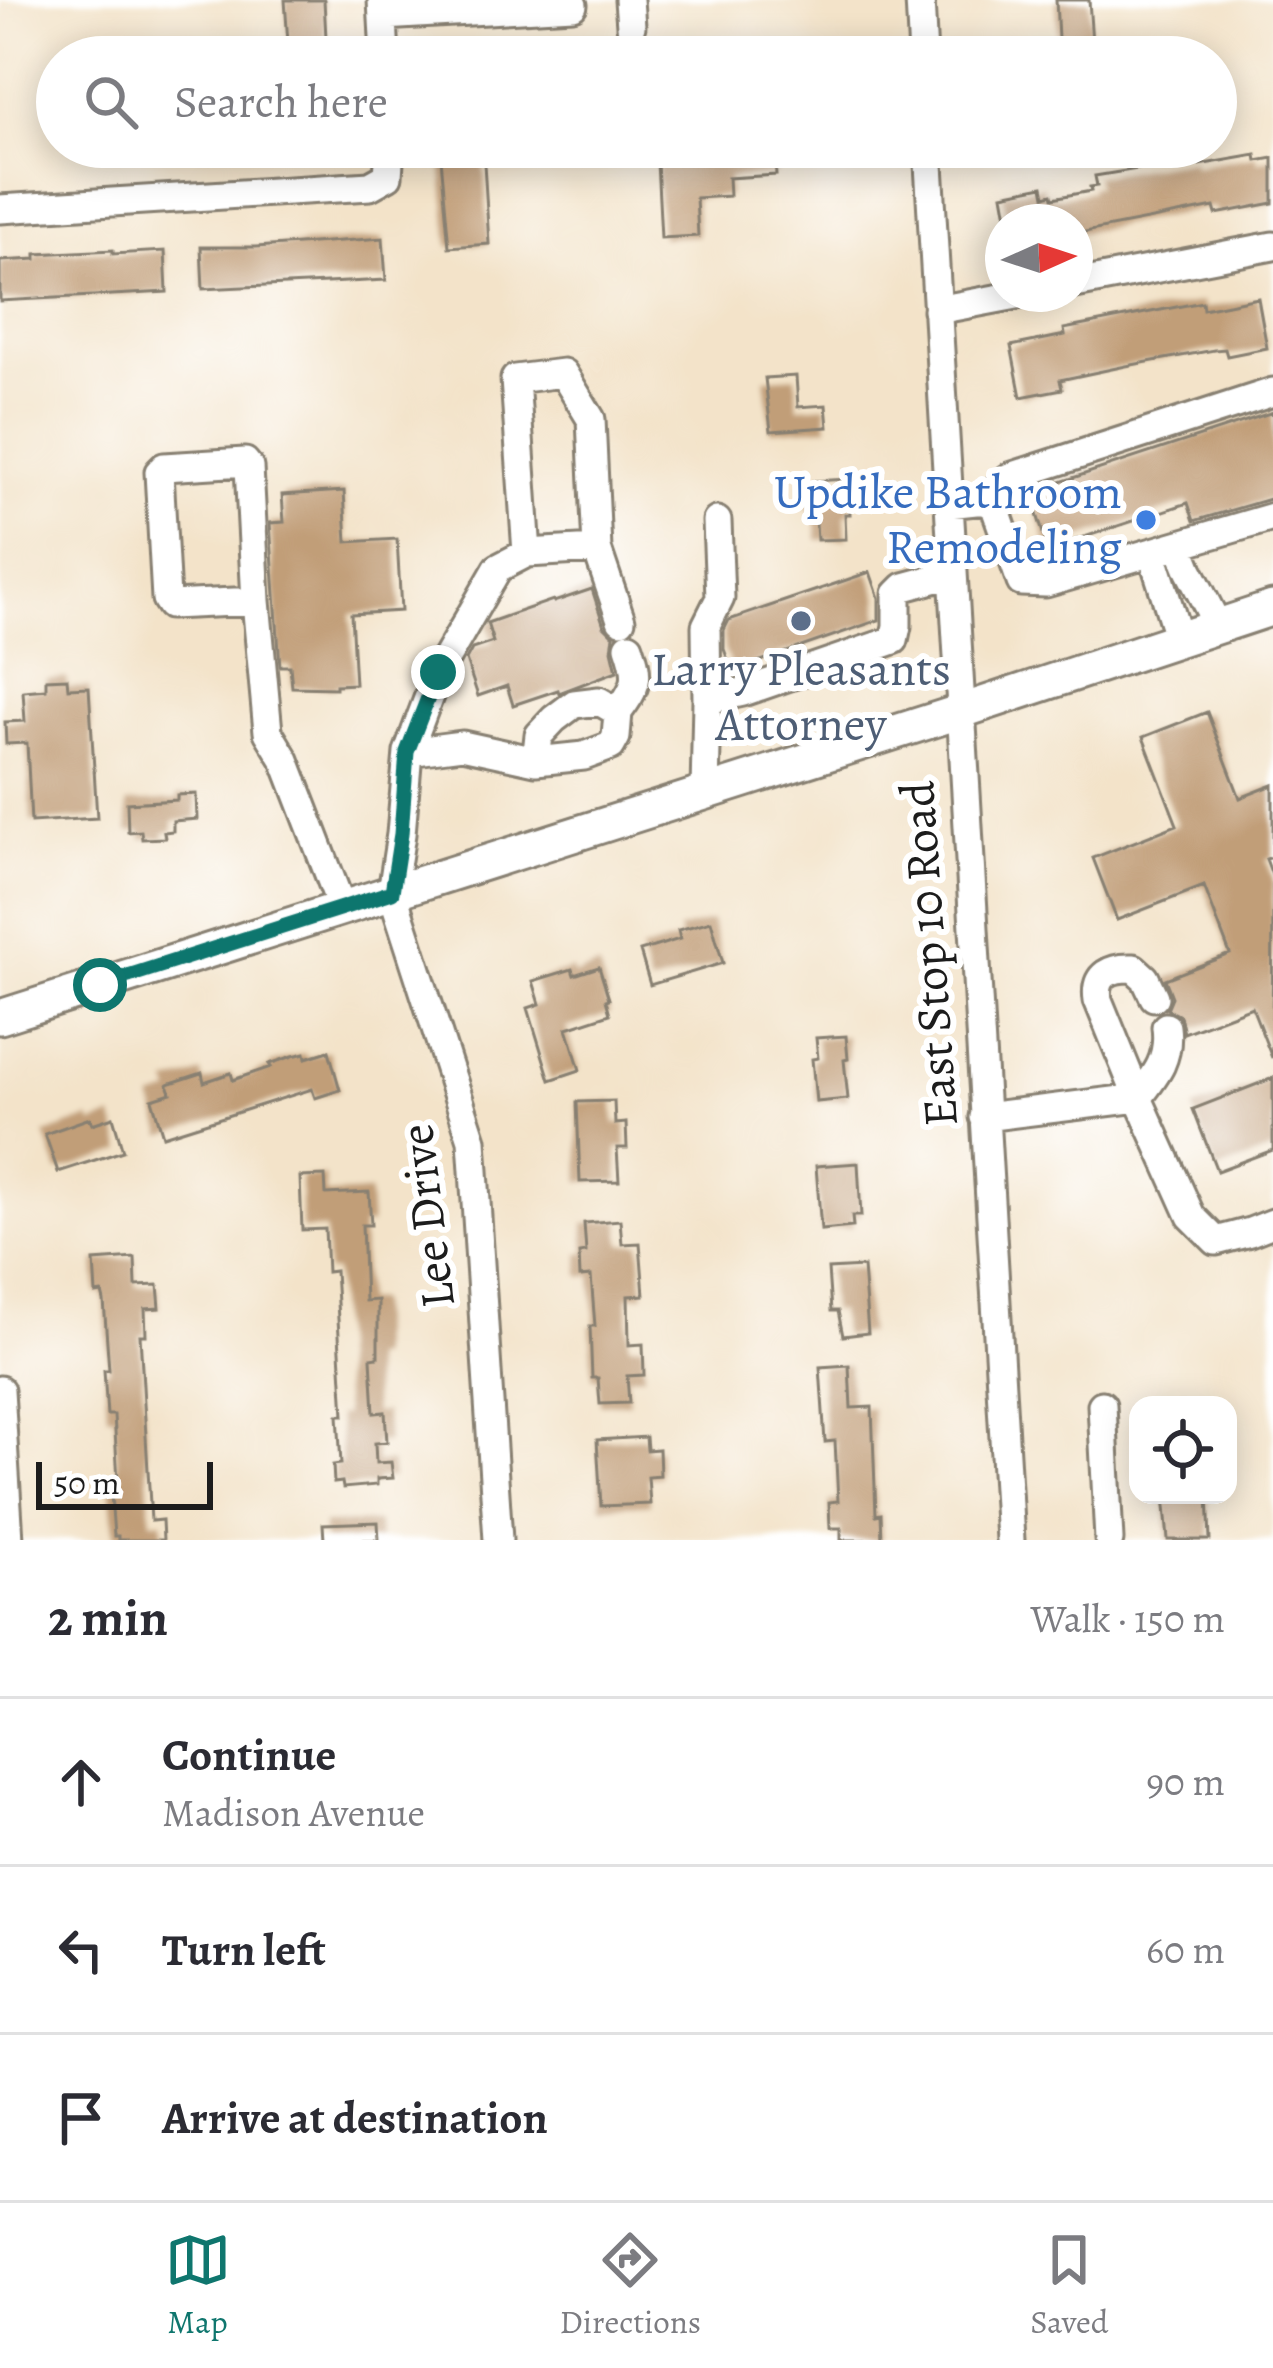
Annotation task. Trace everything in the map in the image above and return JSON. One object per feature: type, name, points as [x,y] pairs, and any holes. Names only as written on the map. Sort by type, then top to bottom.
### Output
[{"type":"main road","points":[[0,1017],[1273,608]]},
{"type":"street","points":[[920,0],[922,36]]},
{"type":"street","points":[[382,8],[573,4]]},
{"type":"street","points":[[0,209],[370,186],[388,176],[390,168]]},
{"type":"street","name":"East Stop 10 Road","points":[[929,168],[1010,1540]]},
{"type":"street","points":[[1093,281],[1273,246]]},
{"type":"street","points":[[937,310],[985,301]]},
{"type":"street","points":[[407,752],[462,745],[536,761],[584,756],[611,746],[616,737],[618,712],[637,681],[638,670],[597,549],[591,419],[563,373],[515,380],[527,554]]},
{"type":"street","points":[[948,504],[985,500],[1010,477],[1273,392]]},
{"type":"street","points":[[256,601],[170,605],[159,472],[164,467],[245,462],[249,467],[268,732],[284,760],[342,908]]},
{"type":"street","points":[[985,500],[995,507],[1021,582],[1046,583],[1273,517]]},
{"type":"street","points":[[705,792],[706,626],[719,598],[717,521]]},
{"type":"street","points":[[1178,545],[1218,626]]},
{"type":"street","points":[[1178,545],[1179,638]]},
{"type":"street","points":[[392,892],[407,752],[438,672],[498,568],[527,554],[597,549]]},
{"type":"street","points":[[707,700],[894,640],[896,594],[904,587],[952,574]]},
{"type":"street","points":[[536,761],[539,735],[574,704],[599,701],[618,712]]},
{"type":"street","name":"Lee Drive","points":[[392,892],[472,1140],[498,1540]]},
{"type":"street","points":[[1154,997],[1134,968],[1112,969],[1102,975],[1096,988],[1191,1216],[1216,1240],[1273,1223]]},
{"type":"street","points":[[984,1117],[1138,1098],[1162,1069],[1168,1045],[1166,1027]]},
{"type":"street","points":[[0,1390],[9,1540]]},
{"type":"street","points":[[1102,1405],[1109,1540]]},
{"type":"building","points":[[285,0],[324,0],[326,36],[288,36]]},
{"type":"building","points":[[1056,0],[1089,0],[1092,36],[1058,36]]},
{"type":"building","points":[[1237,158],[1273,158],[1273,203],[1216,214],[1214,207],[1093,231],[1093,204],[1005,204],[1003,194],[1043,186],[1045,196],[1052,194],[1053,198],[1091,191],[1090,187],[1097,186],[1095,176],[1144,168],[1237,168]]},
{"type":"building","points":[[442,168],[484,168],[489,244],[449,247]]},
{"type":"building","points":[[657,168],[776,168],[776,175],[728,178],[729,196],[696,198],[698,236],[661,238]]},
{"type":"building","points":[[383,238],[386,280],[203,289],[201,247]]},
{"type":"building","points":[[113,250],[113,254],[165,251],[167,292],[0,301],[0,261]]},
{"type":"building","points":[[1258,298],[1267,348],[1227,356],[1225,349],[1214,350],[1126,366],[1060,380],[1062,389],[1021,397],[1011,346],[1065,335],[1064,329],[1202,302],[1203,309]]},
{"type":"building","points":[[796,376],[798,407],[826,405],[828,427],[771,431],[765,378]]},
{"type":"building","points":[[1273,412],[1273,498],[1194,521],[1188,503],[1048,549],[1030,492]]},
{"type":"building","points":[[848,479],[846,539],[817,540],[815,509],[806,509],[805,487],[814,486],[813,481]]},
{"type":"building","points":[[344,491],[347,542],[397,539],[401,611],[351,614],[355,684],[292,687],[290,666],[280,666],[270,523],[284,522],[282,495]]},
{"type":"building","name":"Larry Pleasants Attorney","points":[[870,572],[879,598],[879,620],[732,671],[724,649],[729,620]]},
{"type":"building","points":[[592,589],[604,626],[614,636],[617,671],[513,705],[507,686],[478,696],[466,660],[472,649],[493,642],[487,623]]},
{"type":"building","points":[[67,678],[68,688],[89,687],[97,818],[31,822],[27,743],[6,744],[5,722],[25,721],[23,691],[46,689],[46,679]]},
{"type":"building","points":[[1207,712],[1240,798],[1273,785],[1273,857],[1266,859],[1273,878],[1272,1058],[1252,1007],[1184,1033],[1180,1016],[1167,1009],[1172,997],[1165,979],[1230,954],[1204,886],[1117,920],[1093,858],[1177,825],[1143,737]]},
{"type":"building","points":[[196,794],[197,819],[173,821],[173,831],[164,832],[165,838],[142,839],[141,831],[128,832],[127,803]]},
{"type":"building","points":[[711,921],[723,963],[650,985],[640,951],[680,939],[678,930]]},
{"type":"building","points":[[599,967],[610,1014],[567,1028],[580,1070],[550,1080],[528,1008],[540,1004],[533,981],[572,969],[574,975]]},
{"type":"building","points":[[846,1036],[848,1099],[816,1102],[812,1059],[818,1058],[816,1038]]},
{"type":"building","points":[[329,1051],[340,1090],[315,1098],[312,1089],[163,1136],[152,1099],[171,1093],[168,1084],[202,1073],[204,1082],[231,1073],[233,1080],[293,1056],[305,1053],[306,1058]]},
{"type":"building","points":[[1273,1078],[1273,1150],[1217,1171],[1193,1109]]},
{"type":"building","points":[[614,1101],[615,1124],[626,1123],[627,1148],[617,1148],[619,1181],[580,1182],[577,1102]]},
{"type":"building","points":[[113,1117],[123,1151],[58,1172],[45,1134],[90,1118],[92,1124]]},
{"type":"building","points":[[858,1163],[861,1216],[852,1216],[853,1227],[821,1230],[816,1166]]},
{"type":"building","points":[[325,1176],[326,1194],[369,1192],[371,1225],[362,1225],[365,1301],[378,1300],[378,1357],[371,1358],[374,1413],[385,1412],[387,1442],[375,1443],[376,1463],[391,1462],[393,1478],[377,1479],[377,1485],[343,1488],[342,1482],[334,1483],[333,1465],[341,1464],[338,1415],[344,1415],[335,1271],[327,1272],[325,1229],[302,1230],[300,1177]]},
{"type":"building","points":[[620,1220],[622,1244],[640,1243],[644,1295],[628,1296],[629,1345],[643,1344],[644,1375],[627,1376],[629,1403],[600,1404],[598,1378],[592,1378],[591,1276],[580,1277],[579,1253],[586,1252],[584,1223]]},
{"type":"building","points":[[135,1258],[136,1286],[158,1285],[160,1308],[145,1309],[146,1335],[140,1335],[151,1521],[162,1520],[163,1540],[118,1540],[114,1536],[110,1480],[118,1480],[114,1415],[107,1415],[104,1301],[102,1293],[96,1294],[94,1261]]},
{"type":"building","points":[[863,1267],[868,1333],[843,1336],[838,1311],[831,1311],[828,1269]]},
{"type":"building","points":[[849,1365],[851,1408],[872,1407],[876,1515],[881,1514],[882,1540],[841,1540],[841,1528],[830,1528],[829,1502],[838,1501],[835,1441],[825,1442],[820,1367]]},
{"type":"building","points":[[646,1437],[647,1450],[659,1449],[660,1476],[648,1477],[650,1504],[601,1506],[597,1440]]},
{"type":"building","points":[[1165,1504],[1208,1504],[1210,1540],[1168,1540]]},
{"type":"building","points":[[378,1522],[379,1540],[324,1540],[323,1524]]},
{"type":"place","name":"Updike Bathroom Remodeling","points":[[1146,520]]},
{"type":"place","name":"Larry Pleasants Attorney","points":[[801,621]]},
{"type":"route","points":[[100,985],[392,892],[407,752],[438,672]]}]
